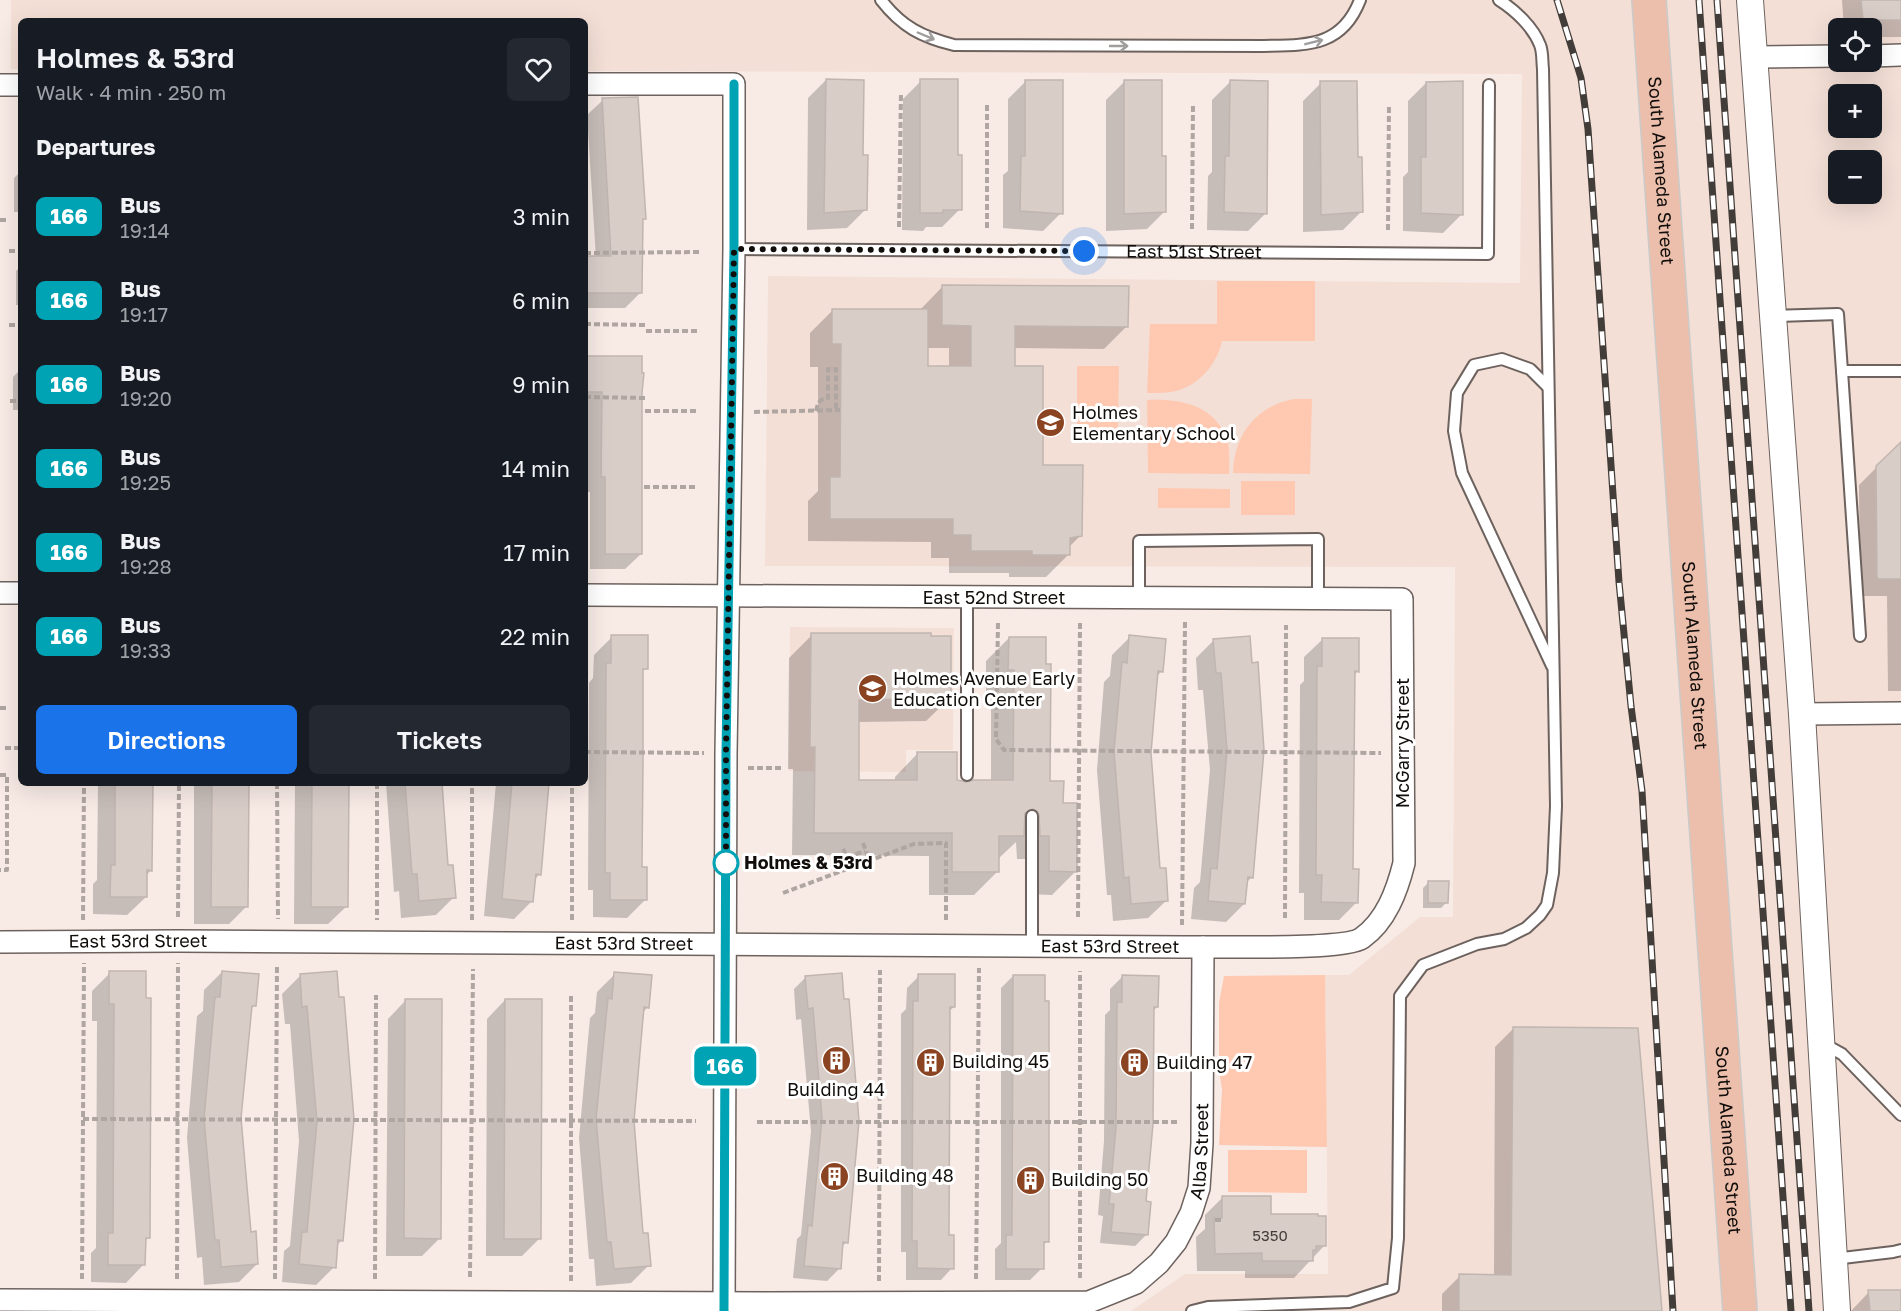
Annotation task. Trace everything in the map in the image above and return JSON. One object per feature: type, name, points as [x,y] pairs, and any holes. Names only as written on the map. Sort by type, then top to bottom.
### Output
[{"type":"main road","name":"South Alameda Street","points":[[1648,0],[1740,1311]]},
{"type":"street","points":[[1750,0],[1802,714],[1837,1311]]},
{"type":"street","points":[[1882,56],[1901,55]]},
{"type":"street","points":[[1754,57],[1828,56]]},
{"type":"street","points":[[588,84],[734,84],[734,249],[728,596],[724,1307]]},
{"type":"street","points":[[0,85],[18,85]]},
{"type":"street","points":[[0,593],[18,593]]},
{"type":"street","name":"East 52nd Street","points":[[588,595],[1402,600]]},
{"type":"street","name":"McGarry Street","points":[[1398,885],[1404,863],[1402,600]]},
{"type":"street","points":[[1802,714],[1901,713]]},
{"type":"street","name":"East 53rd Street","points":[[0,942],[1335,946],[1360,940],[1380,923],[1398,885]]},
{"type":"street","name":"Alba Street","points":[[1086,1293],[1136,1282],[1159,1263],[1176,1242],[1191,1213],[1199,1188],[1202,1143],[1203,947]]},
{"type":"street","points":[[0,1300],[724,1307],[1086,1293]]},
{"type":"lane","points":[[881,0],[910,30],[930,39],[954,45],[1241,46],[1310,45],[1334,36],[1347,24],[1360,0]]},
{"type":"lane","points":[[1192,1311],[1208,1307],[1349,1302],[1393,1288],[1398,1238],[1400,996],[1423,965],[1477,945],[1504,939],[1526,928],[1536,920],[1547,905],[1553,873],[1556,806],[1541,46],[1528,26],[1509,7],[1498,0]]},
{"type":"lane","name":"East 51st Street","points":[[734,249],[1488,254],[1489,86]]},
{"type":"lane","points":[[1773,316],[1838,314],[1860,636]]},
{"type":"lane","points":[[1548,387],[1530,369],[1502,359],[1474,365],[1457,393],[1454,431],[1462,473],[1554,670]]},
{"type":"lane","points":[[1842,371],[1901,370]]},
{"type":"lane","points":[[1139,597],[1139,541],[1318,539],[1318,599]]},
{"type":"lane","points":[[967,598],[967,775]]},
{"type":"lane","points":[[1032,816],[1032,945]]},
{"type":"lane","points":[[1821,1043],[1842,1054],[1901,1115]]},
{"type":"lane","points":[[1834,1258],[1901,1250]]},
{"type":"path","points":[[899,227],[901,92]]},
{"type":"path","points":[[987,102],[987,228]]},
{"type":"path","points":[[1192,229],[1193,103]]},
{"type":"path","points":[[1388,230],[1389,104]]},
{"type":"path","points":[[0,220],[8,220]]},
{"type":"path","points":[[9,250],[18,250]]},
{"type":"path","points":[[588,253],[699,252]]},
{"type":"path","points":[[588,324],[646,325]]},
{"type":"path","points":[[9,325],[18,325]]},
{"type":"path","points":[[646,331],[699,331]]},
{"type":"path","points":[[762,412],[816,411],[838,410],[836,369],[828,369],[828,398],[818,403],[816,411]]},
{"type":"path","points":[[588,397],[645,398]]},
{"type":"path","points":[[9,401],[18,401]]},
{"type":"path","points":[[645,411],[698,411]]},
{"type":"path","points":[[645,487],[698,487]]},
{"type":"path","points":[[1182,929],[1185,617]]},
{"type":"path","points":[[998,623],[996,739],[1004,750],[1384,753]]},
{"type":"path","points":[[1078,918],[1080,623]]},
{"type":"path","points":[[1285,918],[1286,625]]},
{"type":"path","points":[[5,748],[18,748]]},
{"type":"path","points":[[588,752],[698,753]]},
{"type":"path","points":[[758,768],[783,768]]},
{"type":"path","points":[[0,775],[7,775],[7,870],[0,870]]},
{"type":"path","points":[[83,925],[84,786]]},
{"type":"path","points":[[178,926],[179,786]]},
{"type":"path","points":[[277,786],[278,926]]},
{"type":"path","points":[[377,786],[377,928]]},
{"type":"path","points":[[472,786],[472,927]]},
{"type":"path","points":[[572,786],[572,928]]},
{"type":"path","points":[[863,843],[869,860]]},
{"type":"path","points":[[783,893],[914,844],[946,843],[946,915]]},
{"type":"path","points":[[843,849],[847,857],[866,851]]},
{"type":"path","points":[[276,1285],[277,955]]},
{"type":"path","points":[[82,1286],[84,956]]},
{"type":"path","points":[[177,956],[177,1285]]},
{"type":"path","points":[[976,1283],[979,964]]},
{"type":"path","points":[[470,1277],[473,969]]},
{"type":"path","points":[[879,1287],[880,970]]},
{"type":"path","points":[[1080,971],[1078,1276],[1086,1293]]},
{"type":"path","points":[[375,1285],[376,995]]},
{"type":"path","points":[[571,996],[571,1284]]},
{"type":"path","points":[[83,1119],[696,1121]]},
{"type":"path","points":[[757,1122],[1185,1122]]},
{"type":"path","points":[[1215,1220],[1222,1220]]},
{"type":"shaded area","points":[[11,0],[1901,0],[1901,1311],[1131,1311],[1185,1274],[1328,1274],[1325,975],[1349,975],[1420,917],[1453,917],[1455,567],[765,566],[768,276],[1520,283],[1522,74],[588,71],[588,18],[18,18],[18,69],[11,69]]},
{"type":"shaded area","points":[[1217,281],[1315,281],[1315,341],[1222,341],[1211,367],[1189,386],[1168,392],[1147,393],[1150,324],[1217,324]]},
{"type":"shaded area","points":[[1077,366],[1119,366],[1118,433],[1077,433]]},
{"type":"shaded area","points":[[1294,399],[1312,399],[1310,474],[1233,473],[1238,446],[1250,424],[1269,408]]},
{"type":"shaded area","points":[[1147,400],[1169,400],[1191,405],[1201,409],[1217,422],[1228,442],[1229,474],[1148,473]]},
{"type":"shaded area","points":[[1241,481],[1295,481],[1295,515],[1241,515]]},
{"type":"shaded area","points":[[1158,488],[1230,489],[1230,508],[1158,508]]},
{"type":"shaded area","name":"Holmes Avenue Early Education Center","points":[[790,627],[954,628],[953,750],[906,750],[906,772],[789,771]]},
{"type":"shaded area","points":[[1325,975],[1327,1147],[1219,1145],[1222,1089],[1219,1071],[1219,1003],[1224,976]]},
{"type":"shaded area","points":[[1228,1150],[1307,1150],[1307,1193],[1228,1192]]},
{"type":"building","points":[[1861,0],[1901,0],[1901,20],[1863,18]]},
{"type":"building","points":[[826,79],[864,80],[863,155],[868,155],[867,210],[824,213]]},
{"type":"building","points":[[920,79],[958,79],[958,155],[962,155],[962,210],[920,213]]},
{"type":"building","points":[[1025,80],[1063,80],[1063,214],[1020,211],[1021,156],[1025,156]]},
{"type":"building","points":[[1124,80],[1162,80],[1162,156],[1166,156],[1166,212],[1124,214]]},
{"type":"building","points":[[1230,80],[1268,81],[1267,214],[1224,212],[1225,156],[1229,156]]},
{"type":"building","points":[[1320,81],[1357,81],[1358,157],[1362,157],[1363,212],[1321,215]]},
{"type":"building","points":[[1463,81],[1463,215],[1421,213],[1421,157],[1426,157],[1426,82]]},
{"type":"building","points":[[638,97],[646,219],[643,219],[642,293],[588,293],[588,256],[611,256],[602,98]]},
{"type":"building","points":[[942,285],[1129,286],[1128,327],[1015,326],[1015,366],[1043,366],[1043,465],[1083,465],[1082,536],[1070,538],[1070,555],[1032,555],[1032,551],[971,551],[971,535],[953,535],[953,519],[830,519],[830,477],[840,477],[841,344],[832,344],[832,309],[928,309],[928,366],[971,366],[971,326],[942,325]]},
{"type":"building","points":[[588,356],[642,356],[642,373],[644,373],[642,554],[605,554],[605,477],[601,477],[602,392],[588,392]]},
{"type":"building","points":[[1901,442],[1901,579],[1877,579],[1876,466]]},
{"type":"building","points":[[811,633],[931,633],[931,636],[951,636],[951,698],[859,700],[859,780],[917,780],[917,752],[957,752],[957,780],[966,782],[1013,780],[1014,670],[1008,670],[1009,637],[1046,637],[1046,664],[1051,664],[1050,781],[1064,781],[1063,803],[1077,803],[1077,872],[1049,871],[1049,836],[1040,836],[1039,815],[1033,809],[1025,813],[1024,836],[999,836],[999,872],[952,872],[952,833],[814,833],[815,747],[810,747]]},
{"type":"building","points":[[611,635],[648,635],[648,669],[643,669],[642,867],[647,867],[647,900],[610,900],[610,873],[605,873],[606,663],[611,663]]},
{"type":"building","points":[[1129,635],[1166,639],[1163,672],[1158,671],[1151,753],[1160,868],[1166,868],[1168,901],[1131,904],[1129,877],[1124,878],[1114,751],[1122,662],[1127,663]]},
{"type":"building","points":[[1250,636],[1252,663],[1258,662],[1264,750],[1253,878],[1248,877],[1245,904],[1208,901],[1211,868],[1217,869],[1227,751],[1221,673],[1216,673],[1213,639]]},
{"type":"building","points":[[1322,638],[1359,638],[1359,672],[1355,671],[1353,869],[1359,869],[1358,903],[1321,902],[1322,875],[1316,875],[1317,666],[1322,666]]},
{"type":"building","points":[[115,786],[153,786],[152,871],[147,870],[147,897],[110,897],[111,865],[115,865]]},
{"type":"building","points":[[212,786],[249,786],[248,907],[211,907]]},
{"type":"building","points":[[312,786],[349,786],[348,907],[311,907]]},
{"type":"building","points":[[405,786],[442,786],[448,865],[453,865],[456,898],[419,901],[417,874],[412,874]]},
{"type":"building","points":[[512,786],[549,786],[541,875],[536,874],[533,902],[502,899]]},
{"type":"building","points":[[1428,881],[1449,881],[1448,903],[1428,903]]},
{"type":"building","points":[[109,971],[146,971],[146,998],[151,998],[150,1238],[146,1238],[145,1265],[108,1265],[108,1233],[113,1233],[114,1004],[109,1004]]},
{"type":"building","points":[[222,971],[259,974],[256,1006],[252,1006],[241,1118],[251,1232],[256,1231],[258,1264],[221,1267],[219,1240],[215,1240],[204,1119],[215,997],[220,997]]},
{"type":"building","points":[[337,971],[339,997],[344,997],[354,1119],[343,1241],[338,1240],[336,1268],[299,1264],[302,1232],[307,1232],[317,1122],[307,1006],[302,1007],[300,974]]},
{"type":"building","points":[[614,972],[652,975],[649,1008],[644,1007],[634,1121],[643,1233],[648,1233],[651,1266],[614,1269],[611,1242],[607,1242],[596,1119],[608,998],[612,999]]},
{"type":"building","points":[[842,973],[844,999],[849,999],[859,1121],[848,1243],[843,1242],[841,1269],[804,1266],[808,1225],[812,1226],[822,1118],[813,1008],[808,1009],[805,976]]},
{"type":"building","points":[[918,974],[955,974],[955,1007],[950,1007],[949,1235],[954,1235],[954,1269],[917,1268],[917,1241],[912,1241],[913,1001],[918,1001]]},
{"type":"building","points":[[1013,975],[1045,975],[1045,1001],[1049,1001],[1049,1242],[1044,1242],[1044,1269],[1006,1269],[1006,1235],[1012,1235]]},
{"type":"building","points":[[1122,975],[1159,976],[1158,1007],[1154,1007],[1153,1124],[1146,1201],[1151,1202],[1148,1235],[1111,1232],[1114,1204],[1109,1204],[1116,1128],[1117,1002],[1122,1002]]},
{"type":"building","points":[[405,999],[442,999],[441,1239],[404,1238]]},
{"type":"building","points":[[505,999],[542,999],[541,1239],[504,1239]]},
{"type":"building","points":[[1513,1027],[1638,1028],[1662,1311],[1459,1311],[1459,1274],[1511,1275]]},
{"type":"building","points":[[1222,1196],[1271,1196],[1271,1214],[1326,1216],[1326,1246],[1316,1246],[1316,1250],[1313,1250],[1313,1261],[1262,1261],[1262,1253],[1215,1254],[1214,1218],[1222,1218]]},
{"type":"building","points":[[1868,1290],[1901,1290],[1901,1311],[1870,1311]]},
{"type":"railway","points":[[1557,0],[1581,78],[1588,129],[1619,582],[1642,791],[1673,1311]]},
{"type":"railway","points":[[1699,0],[1791,1311]]},
{"type":"railway","points":[[1717,0],[1809,1311]]},
{"type":"bus line","name":"166","points":[[724,1311],[726,753],[734,249],[734,84]]},
{"type":"place","name":"Holmes Elementary School","points":[[1051,423]]},
{"type":"place","name":"Holmes Avenue Early Education Center","points":[[872,689]]},
{"type":"place","name":"Holmes & 53rd","points":[[726,863]]},
{"type":"place","name":"Building 44","points":[[836,1061]]},
{"type":"place","name":"Building 45","points":[[931,1062]]},
{"type":"place","name":"Building 47","points":[[1135,1063]]},
{"type":"place","name":"Building 48","points":[[835,1176]]},
{"type":"place","name":"Building 50","points":[[1030,1180]]},
{"type":"route","points":[[726,863],[726,871],[734,249],[1084,251]]}]
